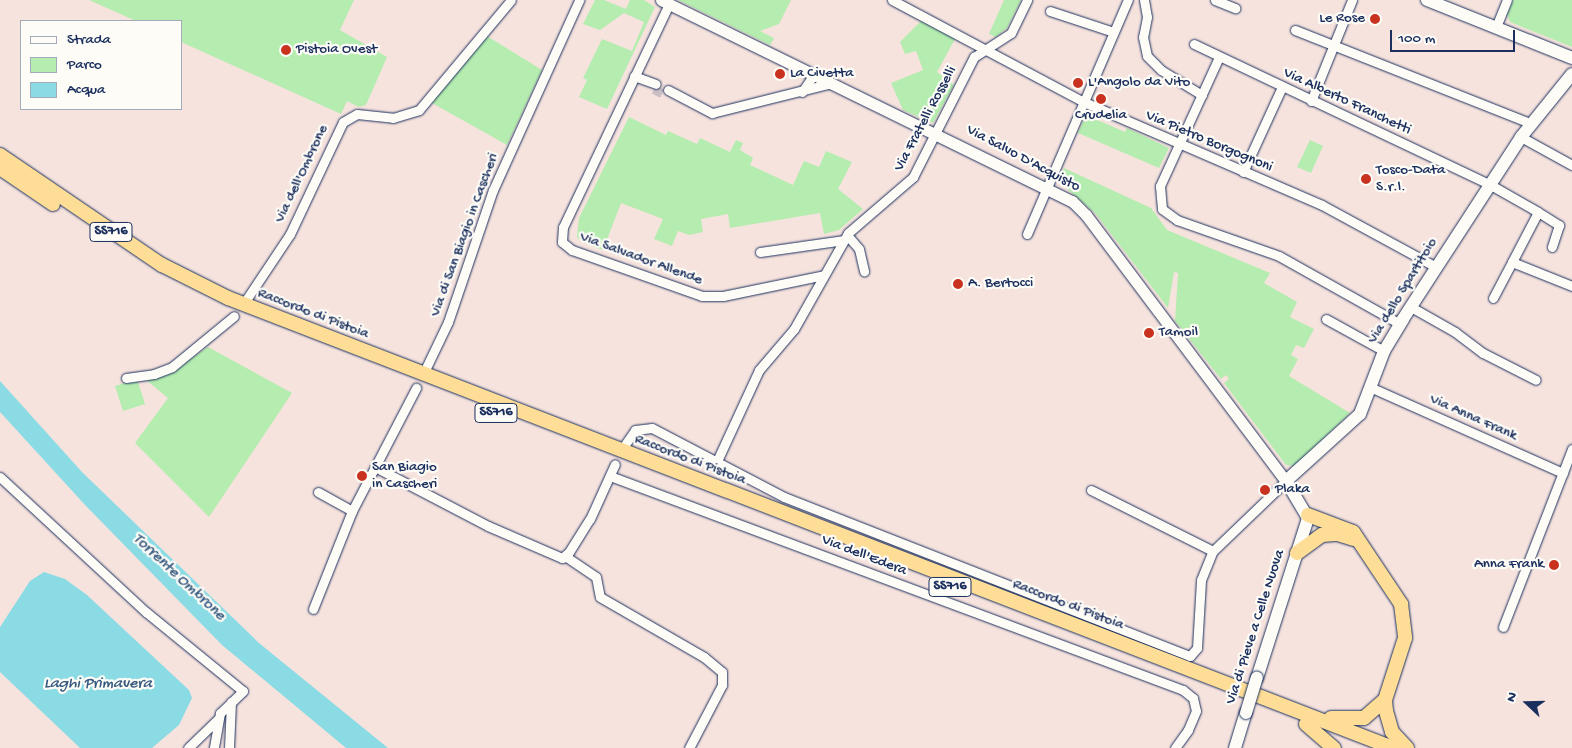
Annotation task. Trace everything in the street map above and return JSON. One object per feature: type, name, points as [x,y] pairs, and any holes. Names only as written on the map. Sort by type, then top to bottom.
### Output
[{"type":"highway","name":"Raccordo di Pistoia","points":[[0,155],[162,264],[228,298],[1305,719],[1370,748]]},
{"type":"highway","name":"Raccordo di Pistoia","points":[[0,168],[156,272],[223,306],[1305,719],[1393,748]]},
{"type":"highway","points":[[1305,719],[1358,720],[1370,714],[1385,700],[1403,651],[1404,614],[1395,592],[1363,543],[1349,529],[1308,519]]},
{"type":"highway","points":[[1308,519],[1322,535]]},
{"type":"highway","points":[[1297,553],[1322,535],[1343,535],[1363,543]]},
{"type":"highway","points":[[1385,700],[1389,727],[1407,748]]},
{"type":"highway","points":[[1305,719],[1334,748]]},
{"type":"main road","points":[[1427,0],[1441,2],[1496,28],[1572,58]]},
{"type":"main road","name":"Via dello Spartitoio","points":[[1286,482],[1353,422],[1372,388],[1384,351],[1410,307],[1530,123],[1572,74]]},
{"type":"main road","name":"Via Salvo D'Acquisto","points":[[1286,482],[1308,519]]},
{"type":"main road","name":"Via di Pieve a Celle Nuova","points":[[1235,748],[1308,519]]},
{"type":"street","name":"Via dell'Ombrone","points":[[246,300],[295,226],[343,122],[357,114],[393,118],[418,110],[511,0]]},
{"type":"street","name":"Via di San Biagio in Cascheri","points":[[425,370],[448,322],[493,190],[579,0]]},
{"type":"street","name":"Via Pietro Borgognoni","points":[[892,0],[1084,102],[1332,209],[1436,267]]},
{"type":"street","name":"Via Fratelli Rosselli","points":[[717,461],[762,364],[794,330],[845,238],[861,219],[909,182],[974,58],[1011,33],[1026,0]]},
{"type":"street","points":[[1027,234],[1128,0]]},
{"type":"street","points":[[1144,0],[1147,17],[1143,37],[1147,56],[1161,70],[1202,95]]},
{"type":"street","points":[[1215,0],[1235,8]]},
{"type":"street","points":[[1311,101],[1352,0]]},
{"type":"street","points":[[1496,28],[1507,0]]},
{"type":"street","name":"Via Salvo D'Acquisto","points":[[665,2],[936,132],[1047,187],[1072,202],[1086,215],[1286,482]]},
{"type":"street","name":"Via Salvador Allende","points":[[665,2],[638,78],[563,227],[561,239],[564,245],[702,296],[722,296],[824,275]]},
{"type":"street","points":[[1050,11],[1114,32]]},
{"type":"street","points":[[1295,30],[1530,123]]},
{"type":"street","name":"Via Alberto Franchetti","points":[[1194,44],[1489,184],[1559,225],[1552,247]]},
{"type":"street","points":[[1219,57],[1159,192],[1160,205],[1165,213],[1181,222],[1279,256],[1400,324]]},
{"type":"street","points":[[802,92],[814,74]]},
{"type":"street","points":[[638,78],[655,87]]},
{"type":"street","points":[[669,93],[712,113],[802,92],[831,83]]},
{"type":"street","points":[[1243,172],[1282,87]]},
{"type":"street","points":[[1521,136],[1572,165]]},
{"type":"street","points":[[1493,298],[1538,212]]},
{"type":"street","points":[[760,252],[845,238],[859,249],[864,271]]},
{"type":"street","points":[[1512,262],[1572,286]]},
{"type":"street","points":[[1410,307],[1455,332],[1483,353],[1536,380]]},
{"type":"street","points":[[126,378],[172,367],[234,316]]},
{"type":"street","points":[[1326,318],[1384,351]]},
{"type":"street","points":[[314,609],[352,511],[416,388]]},
{"type":"street","name":"Via Anna Frank","points":[[1372,388],[1563,473]]},
{"type":"street","points":[[624,446],[635,430],[648,427],[717,461]]},
{"type":"street","points":[[1503,627],[1572,450]]},
{"type":"street","name":"Via dell'Edera","points":[[717,461],[784,497],[1186,655],[1194,655],[1197,644]]},
{"type":"street","points":[[565,556],[590,519],[615,464]]},
{"type":"street","points":[[375,467],[506,535],[550,555],[565,556],[596,577],[600,597],[704,657],[722,672],[722,684],[689,748]]},
{"type":"street","name":"Via dell'Edera","points":[[610,476],[1183,690],[1193,698],[1196,711],[1188,730],[1175,748]]},
{"type":"street","points":[[0,477],[146,612],[243,691],[188,748]]},
{"type":"street","name":"Via dello Spartitoio","points":[[1197,644],[1201,580],[1213,551],[1286,482]]},
{"type":"street","points":[[1091,490],[1213,551]]},
{"type":"street","points":[[318,492],[352,511]]},
{"type":"street","points":[[228,748],[231,702]]},
{"type":"street","points":[[214,748],[218,719]]},
{"type":"green space","name":"Pistoia Ovest","points":[[89,0],[354,0],[340,30],[387,57],[366,105],[359,107],[347,101],[341,114],[182,42],[182,20],[134,20]]},
{"type":"green space","points":[[595,0],[604,0],[626,9],[630,0],[644,0],[655,7],[607,109],[579,97],[587,80],[583,78],[602,39],[632,51],[644,22],[624,13],[600,30],[583,24]]},
{"type":"green space","points":[[678,0],[791,0],[779,24],[760,31],[774,38],[770,45]]},
{"type":"green space","points":[[1004,0],[1021,0],[1007,28],[996,37],[989,34]]},
{"type":"green space","points":[[1513,0],[1572,0],[1572,47],[1510,22],[1507,15]]},
{"type":"green space","points":[[921,21],[955,39],[937,72],[954,85],[933,123],[903,110],[891,83],[923,70],[916,51],[905,54],[900,42]]},
{"type":"green space","points":[[487,36],[542,70],[507,145],[432,103]]},
{"type":"green space","points":[[1086,115],[1125,132],[1127,128],[1169,148],[1159,168],[1078,133]]},
{"type":"green space","points":[[629,117],[666,135],[668,131],[697,144],[700,138],[730,152],[736,140],[743,143],[740,150],[753,158],[750,165],[793,185],[804,161],[819,167],[826,151],[852,162],[838,189],[863,209],[839,230],[824,234],[820,213],[730,228],[728,214],[701,219],[703,232],[689,235],[678,231],[672,246],[654,239],[663,219],[621,203],[603,250],[584,243],[577,237],[579,218]]},
{"type":"green space","points":[[1310,140],[1323,146],[1311,173],[1297,167]]},
{"type":"green space","points":[[1064,168],[1151,208],[1167,230],[1270,273],[1264,283],[1297,302],[1290,317],[1314,329],[1304,348],[1296,345],[1291,355],[1298,359],[1289,376],[1350,413],[1294,466],[1286,465],[1224,383],[1229,379],[1226,375],[1221,379],[1175,321],[1178,273],[1174,272],[1168,308],[1095,213],[1058,181]]},
{"type":"green space","points":[[208,347],[292,393],[209,517],[135,443],[168,398],[146,380],[175,370]]},
{"type":"green space","points":[[137,379],[145,404],[123,411],[115,386]]},
{"type":"water","name":"Torrente Ombrone","points":[[0,381],[82,472],[259,643],[388,748],[346,748],[222,645],[86,506],[0,412]]},
{"type":"water","name":"Laghi Primavera","points":[[44,572],[65,579],[87,595],[189,690],[192,698],[179,725],[152,748],[80,748],[0,672],[0,627],[30,581]]},
{"type":"tunnel","points":[[654,89],[666,95]]},
{"type":"place","name":"Le Rose","points":[[1375,19]]},
{"type":"place","name":"Pistoia Ovest","points":[[286,50]]},
{"type":"place","name":"La Civetta","points":[[780,74]]},
{"type":"place","name":"L'Angolo da Vito","points":[[1078,83]]},
{"type":"place","name":"Crudelia","points":[[1101,99]]},
{"type":"place","name":"Tosco-Data S.r.l.","points":[[1366,179]]},
{"type":"place","name":"A. Bertocci","points":[[958,284]]},
{"type":"place","name":"Tamoil","points":[[1149,333]]},
{"type":"place","name":"San Biagio in Cascheri","points":[[362,476]]},
{"type":"place","name":"Plaka","points":[[1265,490]]},
{"type":"place","name":"Anna Frank","points":[[1554,565]]}]
